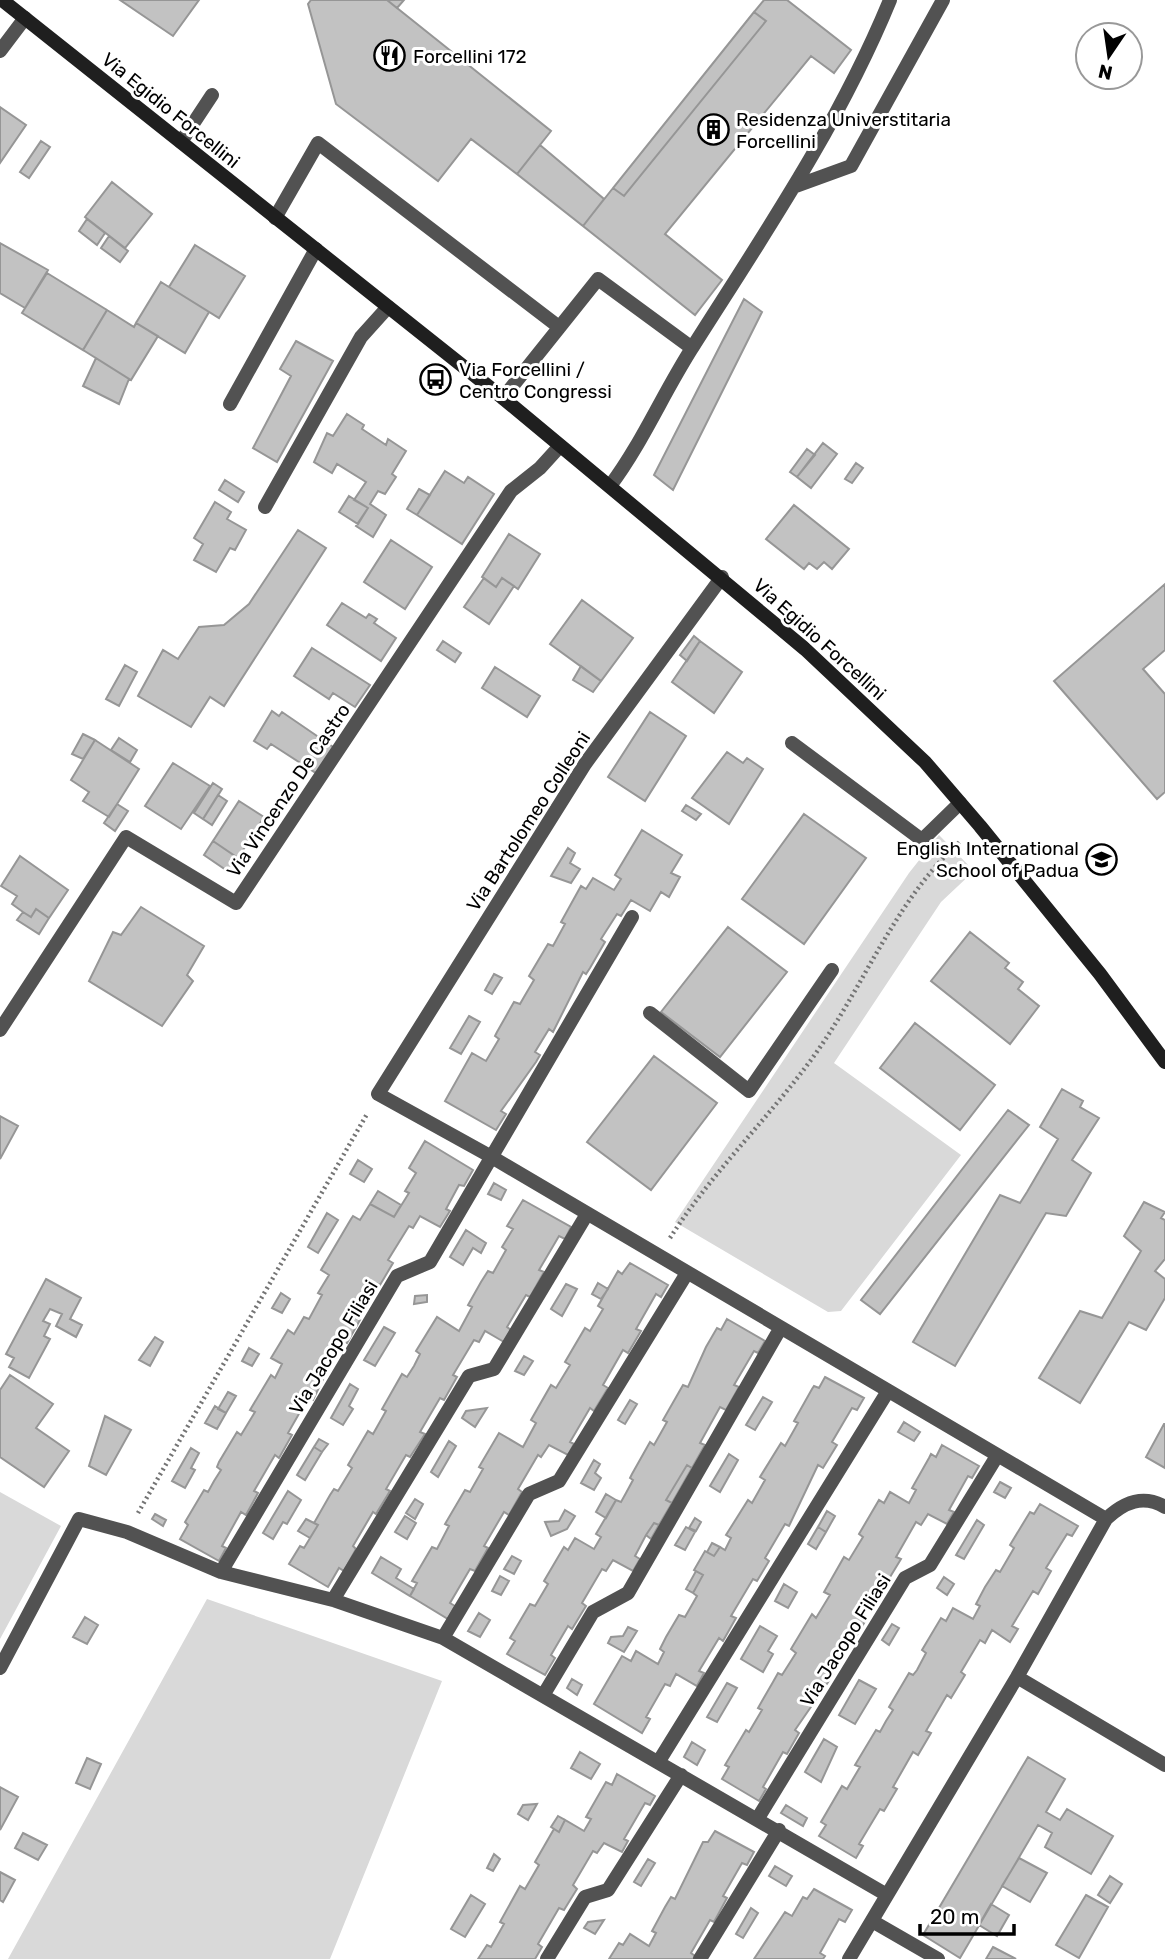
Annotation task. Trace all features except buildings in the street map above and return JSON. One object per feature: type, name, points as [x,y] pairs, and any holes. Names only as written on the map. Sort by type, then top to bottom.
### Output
[{"type":"street","name":"Via Egidio Forcellini","points":[[2,0],[388,306],[722,577],[887,724],[960,803],[1100,974],[1165,1062]]},
{"type":"street","points":[[610,486],[632,456],[692,348],[796,186],[874,37],[890,0]]},
{"type":"street","points":[[796,186],[851,166],[943,0]]},
{"type":"street","points":[[0,51],[25,18]]},
{"type":"street","points":[[181,142],[212,95]]},
{"type":"street","points":[[275,218],[317,143],[559,327]]},
{"type":"street","points":[[230,404],[316,250]]},
{"type":"street","points":[[502,398],[598,279],[692,348]]},
{"type":"street","points":[[265,507],[361,337],[388,306]]},
{"type":"street","name":"Via Vincenzo De Castro","points":[[0,1030],[125,837],[236,903],[511,491],[540,468],[560,446]]},
{"type":"street","name":"Via Bartolomeo Colleoni","points":[[378,1094],[585,764],[722,577]]},
{"type":"street","points":[[792,743],[922,840],[960,803]]},
{"type":"street","name":"Via Jacopo Filiasi","points":[[221,1572],[397,1276],[430,1262],[632,917]]},
{"type":"street","points":[[650,1013],[749,1091],[832,970]]},
{"type":"street","points":[[378,1094],[1106,1519]]},
{"type":"street","points":[[333,1600],[469,1376],[494,1369],[587,1214]]},
{"type":"street","points":[[443,1638],[529,1494],[559,1481],[687,1273]]},
{"type":"street","points":[[544,1695],[593,1612],[628,1593],[780,1329]]},
{"type":"street","points":[[659,1761],[888,1391]]},
{"type":"street","name":"Via Jacopo Filiasi","points":[[758,1818],[905,1578],[930,1565],[997,1456]]},
{"type":"street","points":[[849,1959],[1017,1677],[1106,1519],[1130,1503],[1145,1498],[1165,1507]]},
{"type":"street","points":[[0,1668],[79,1519],[127,1532],[221,1572],[333,1600],[443,1638],[779,1830],[887,1895]]},
{"type":"street","points":[[1017,1677],[1165,1765]]},
{"type":"street","points":[[547,1959],[585,1897],[608,1890],[681,1774]]},
{"type":"street","points":[[700,1959],[779,1830]]},
{"type":"street","points":[[872,1921],[938,1959]]},
{"type":"path","points":[[678,1225],[816,1052],[907,907],[946,854],[961,841]]},
{"type":"path","points":[[127,1532],[378,1094]]},
{"type":"shaded area","points":[[939,835],[974,871],[941,902],[834,1063],[961,1155],[841,1311],[828,1312],[675,1222],[909,873]]},
{"type":"shaded area","points":[[0,1492],[61,1526],[0,1639]]},
{"type":"shaded area","points":[[207,1599],[442,1681],[330,1959],[8,1959]]},
{"type":"place","name":"Forcellini 172","points":[[390,56]]},
{"type":"place","name":"Residenza Universtitaria Forcellini","points":[[713,130]]},
{"type":"place","name":"Via Forcellini / Centro Congressi","points":[[436,380]]},
{"type":"place","name":"English International School of Padua","points":[[1102,859]]}]
